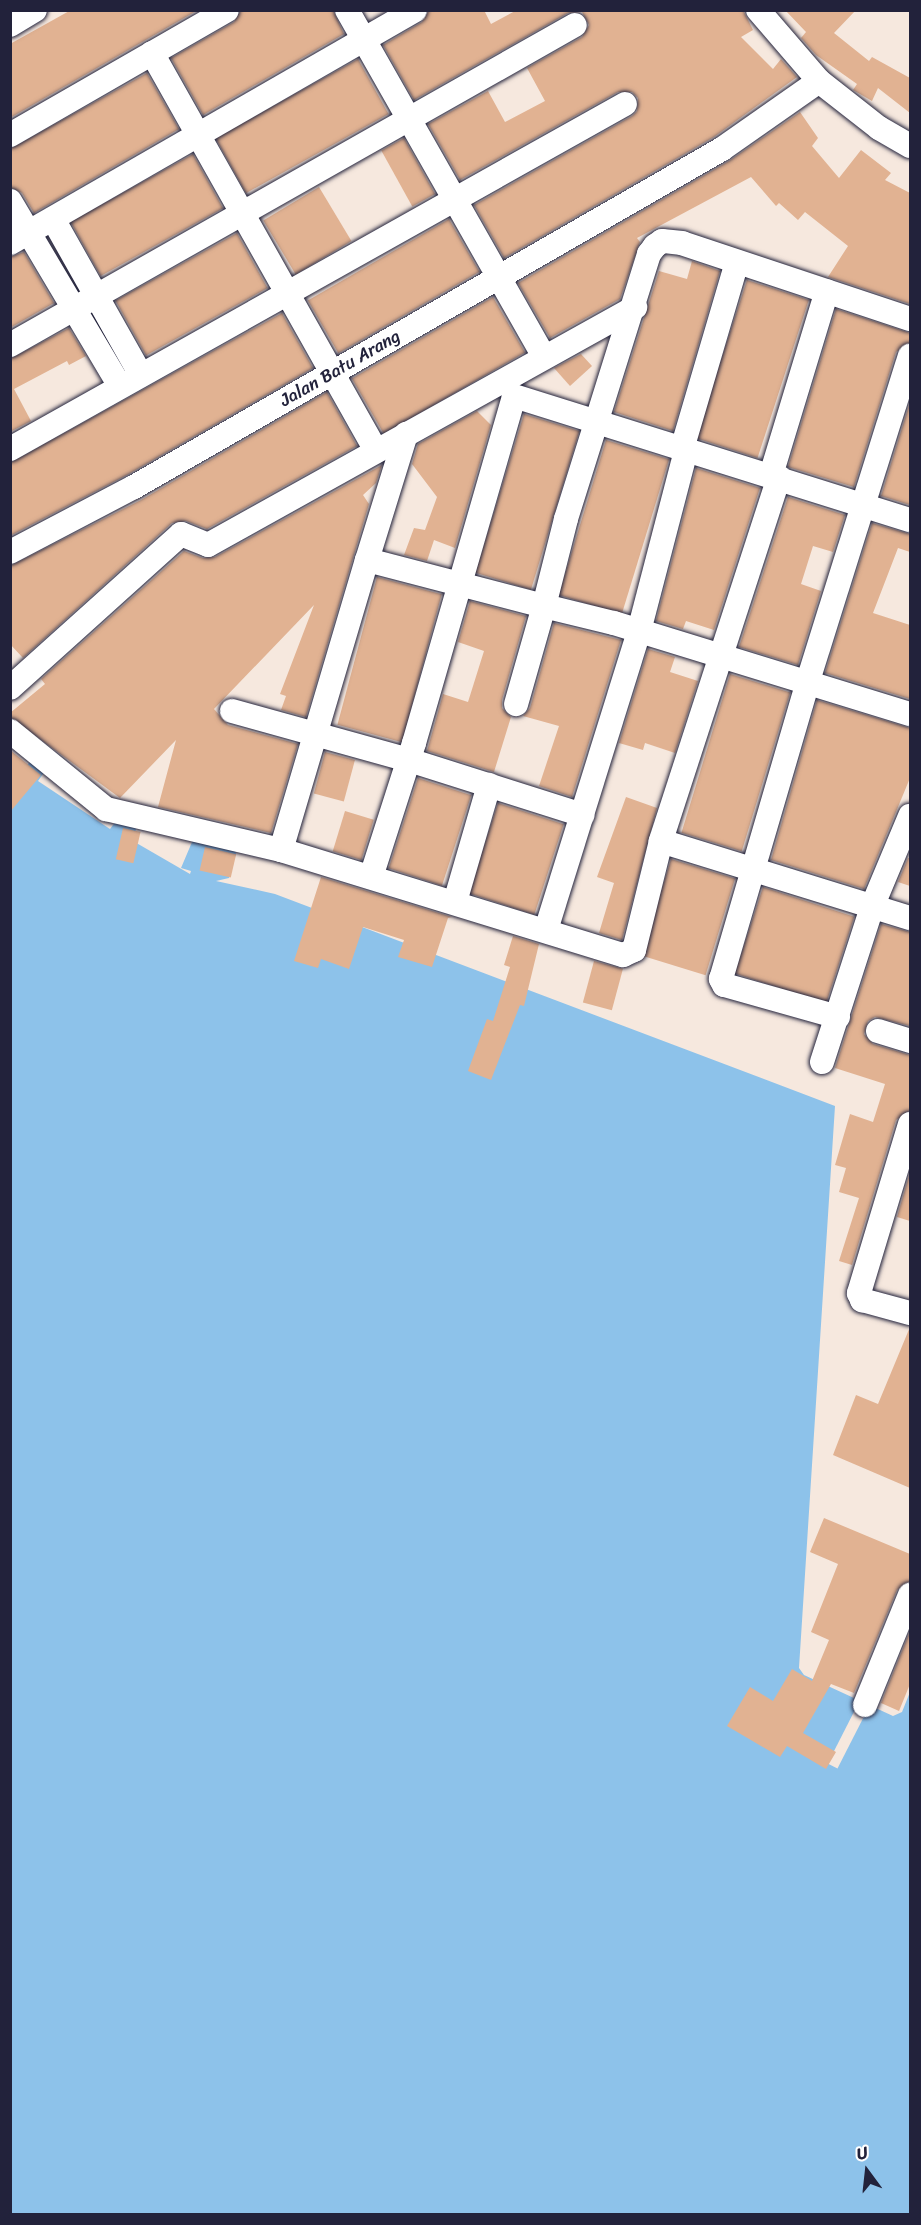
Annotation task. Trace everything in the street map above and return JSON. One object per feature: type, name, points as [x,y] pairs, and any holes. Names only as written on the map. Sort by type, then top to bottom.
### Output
[{"type":"street","points":[[10,25],[36,10]]},
{"type":"street","points":[[10,135],[227,10]]},
{"type":"street","points":[[347,10],[544,357]]},
{"type":"street","points":[[20,238],[415,10]]},
{"type":"street","points":[[758,10],[819,81],[879,128],[910,146]]},
{"type":"street","points":[[10,345],[245,213],[408,117],[575,25]]},
{"type":"street","points":[[152,53],[291,294],[376,450]]},
{"type":"street","name":"Jalan Batu Arang","points":[[10,552],[134,487],[722,149],[819,81]]},
{"type":"street","points":[[10,449],[120,386],[291,294],[625,104]]},
{"type":"street","points":[[10,201],[20,238],[74,309],[120,386]]},
{"type":"street","points":[[53,219],[141,375]]},
{"type":"street","points":[[516,704],[566,519],[599,424],[649,254],[662,241],[682,243],[910,319]]},
{"type":"street","points":[[546,930],[639,631],[684,450],[737,262]]},
{"type":"street","points":[[10,731],[106,809],[281,850],[630,954],[661,841],[775,476],[827,291]]},
{"type":"street","points":[[10,688],[181,534],[187,533],[203,546],[208,545],[635,307]]},
{"type":"street","points":[[838,1017],[722,982],[807,684],[910,357]]},
{"type":"street","points":[[370,877],[409,760],[513,397],[518,396],[599,424],[775,476],[910,520]]},
{"type":"street","points":[[281,850],[406,434]]},
{"type":"street","points":[[368,560],[639,631],[910,714]]},
{"type":"street","points":[[232,711],[314,736],[409,760],[582,815]]},
{"type":"street","points":[[456,902],[489,785]]},
{"type":"street","points":[[822,1062],[872,907],[910,816]]},
{"type":"street","points":[[661,841],[910,918]]},
{"type":"street","points":[[878,1031],[910,1041]]},
{"type":"street","points":[[910,1124],[858,1293],[862,1300],[910,1312]]},
{"type":"street","points":[[865,1705],[910,1595]]},
{"type":"water","points":[[35,756],[48,767],[38,781],[110,829],[120,816],[138,821],[133,841],[190,874],[191,871],[181,868],[195,835],[233,848],[236,853],[229,878],[216,881],[275,894],[835,1106],[799,1668],[804,1675],[893,1716],[902,1712],[910,1692],[910,2214],[11,2214],[10,761],[23,770]]},
{"type":"pier","points":[[859,1702],[869,1707],[837,1768],[828,1763]]},
{"type":"building","points":[[71,10],[198,10],[10,118],[10,44]]},
{"type":"building","points":[[241,10],[333,10],[344,34],[203,115],[171,58],[234,22]]},
{"type":"building","points":[[429,10],[484,10],[491,24],[517,10],[743,10],[753,30],[741,37],[773,69],[781,59],[797,77],[714,137],[504,258],[474,205],[632,116],[637,111],[638,98],[632,92],[618,92],[460,180],[428,124],[488,91],[505,122],[545,101],[527,68],[582,37],[589,25],[582,12],[568,13],[414,100],[383,45],[422,22]]},
{"type":"building","points":[[785,10],[856,10],[834,33],[869,61],[872,57],[910,78],[910,113],[878,88],[872,101],[853,90],[857,84],[816,55],[801,38],[806,32]]},
{"type":"building","points":[[358,59],[389,114],[246,193],[215,138]]},
{"type":"building","points":[[147,73],[179,129],[34,213],[22,193],[10,187],[10,149]]},
{"type":"building","points":[[800,112],[818,138],[812,146],[839,178],[861,150],[891,173],[885,180],[910,193],[910,304],[828,277],[848,246],[805,212],[798,220],[779,203],[776,206],[751,177],[637,238],[640,242],[620,299],[550,338],[518,283],[729,161]]},
{"type":"building","points":[[404,138],[435,194],[412,207],[381,151]]},
{"type":"building","points":[[193,154],[223,208],[101,276],[71,222]]},
{"type":"building","points":[[319,187],[351,241],[296,274],[263,220]]},
{"type":"building","points":[[449,219],[480,272],[338,353],[308,300]]},
{"type":"building","points":[[237,233],[268,288],[146,355],[115,300]]},
{"type":"building","points":[[24,252],[54,303],[10,328],[10,257]]},
{"type":"building","points":[[692,261],[720,271],[673,431],[614,412],[659,271],[687,279]]},
{"type":"building","points":[[747,280],[809,300],[758,458],[696,438]]},
{"type":"building","points":[[493,297],[525,352],[384,434],[352,379]]},
{"type":"building","points":[[836,309],[910,333],[910,342],[896,352],[854,487],[788,467]]},
{"type":"building","points":[[282,313],[313,368],[127,475],[10,536],[10,463]]},
{"type":"building","points":[[69,328],[86,356],[69,365],[67,361],[14,389],[31,421],[10,432],[10,359]]},
{"type":"building","points":[[581,354],[592,366],[570,386],[554,368]]},
{"type":"building","points":[[327,392],[357,446],[207,529],[186,521],[172,523],[23,658],[10,644],[10,566],[141,500]]},
{"type":"building","points":[[910,402],[910,505],[881,496]]},
{"type":"building","points":[[477,411],[491,425],[455,548],[434,540],[427,561],[404,555],[414,528],[425,530],[437,497],[412,464],[418,444]]},
{"type":"building","points":[[524,414],[579,431],[531,590],[475,573]]},
{"type":"building","points":[[606,440],[669,459],[622,614],[559,595]]},
{"type":"building","points":[[382,465],[376,483],[363,495],[369,504],[306,717],[281,710],[286,696],[280,694],[314,605],[214,709],[228,725],[298,744],[271,833],[158,807],[176,740],[120,798],[10,717],[10,713],[45,684],[41,679],[184,551],[203,558],[215,557]]},
{"type":"building","points":[[696,468],[760,488],[714,630],[686,621],[683,629],[656,621]]},
{"type":"building","points":[[788,497],[845,515],[833,552],[813,546],[801,584],[821,591],[798,665],[739,647]]},
{"type":"building","points":[[872,523],[910,534],[910,552],[898,548],[873,613],[910,625],[910,699],[825,673]]},
{"type":"building","points":[[377,577],[442,594],[402,742],[337,725]]},
{"type":"building","points":[[470,601],[526,616],[502,700],[502,708],[511,717],[494,772],[427,751],[443,694],[468,702],[484,651],[458,642]]},
{"type":"building","points":[[554,623],[621,640],[572,797],[539,786],[559,726],[523,716],[530,708]]},
{"type":"building","points":[[648,649],[675,657],[670,672],[698,681],[675,753],[645,743],[643,750],[619,743]]},
{"type":"building","points":[[730,674],[790,692],[742,851],[681,833]]},
{"type":"building","points":[[817,700],[910,728],[910,778],[864,889],[771,860]]},
{"type":"building","points":[[10,750],[41,775],[10,812]]},
{"type":"building","points":[[325,752],[355,760],[344,802],[314,794]]},
{"type":"building","points":[[418,778],[471,795],[442,886],[389,868]]},
{"type":"building","points":[[626,797],[657,808],[622,940],[599,933],[614,883],[597,877]]},
{"type":"building","points":[[498,803],[564,824],[534,915],[469,893]]},
{"type":"building","points":[[345,811],[374,820],[361,860],[333,851]]},
{"type":"building","points":[[123,828],[141,832],[133,863],[116,859]]},
{"type":"building","points":[[205,847],[236,854],[231,878],[200,870]]},
{"type":"building","points":[[910,858],[910,886],[898,882]]},
{"type":"building","points":[[671,859],[735,879],[706,975],[641,956]]},
{"type":"building","points":[[321,877],[452,917],[448,918],[432,967],[398,957],[404,940],[363,927],[349,969],[321,959],[318,968],[294,961]]},
{"type":"building","points":[[763,887],[854,917],[826,1003],[735,974]]},
{"type":"building","points":[[881,924],[910,932],[910,1026],[875,1017],[868,1021],[864,1034],[873,1044],[910,1055],[910,1110],[896,1120],[852,1265],[839,1261],[859,1198],[839,1192],[846,1168],[835,1165],[850,1114],[873,1122],[885,1084],[835,1068]]},
{"type":"building","points":[[513,936],[539,944],[524,1006],[520,1005],[491,1080],[468,1071],[487,1019],[493,1021],[510,967],[504,965]]},
{"type":"building","points":[[594,961],[623,969],[612,1010],[583,1003]]},
{"type":"building","points":[[910,1172],[910,1221],[897,1217]]},
{"type":"building","points":[[910,1327],[910,1488],[833,1455],[856,1395],[878,1404]]},
{"type":"building","points":[[824,1518],[910,1554],[910,1581],[897,1590],[854,1693],[831,1684],[803,1733],[836,1752],[826,1769],[787,1746],[780,1757],[727,1726],[750,1687],[773,1701],[792,1669],[812,1681],[829,1640],[811,1632],[838,1564],[810,1552]]},
{"type":"building","points":[[910,1631],[910,1684],[899,1711],[881,1703]]}]
